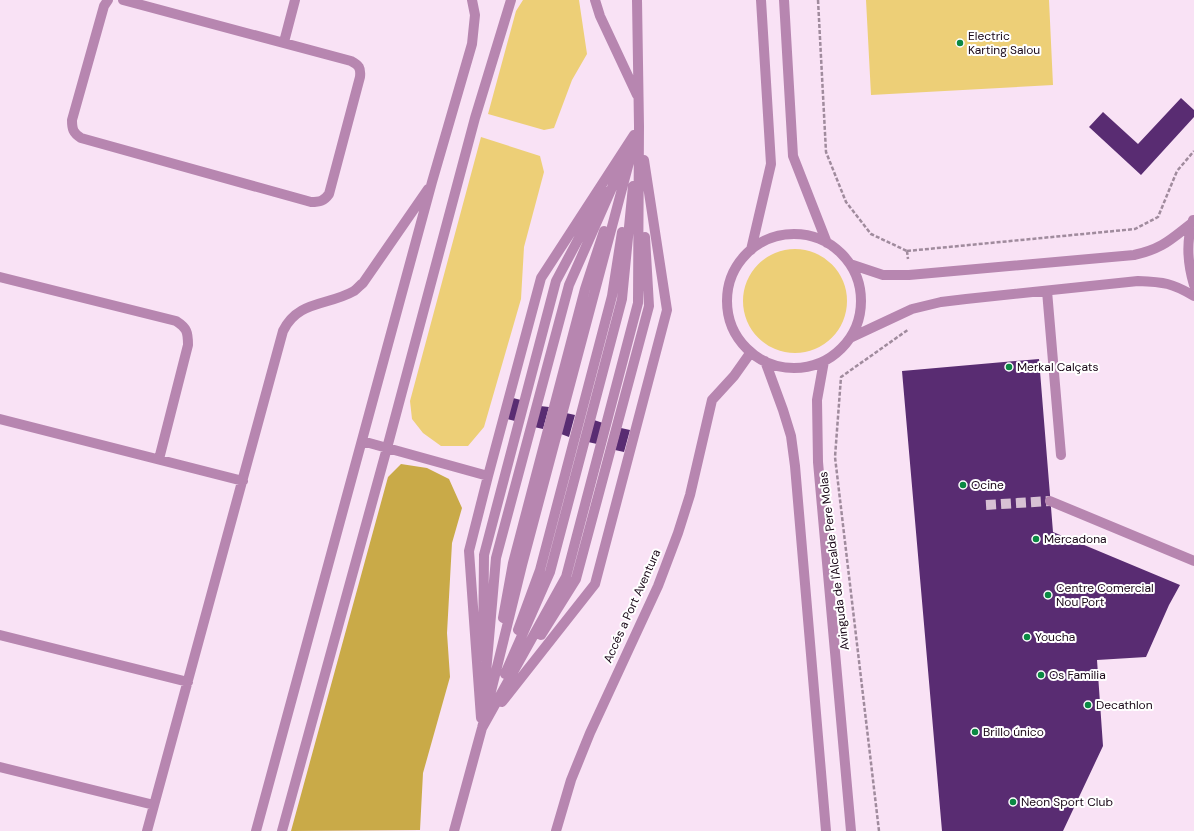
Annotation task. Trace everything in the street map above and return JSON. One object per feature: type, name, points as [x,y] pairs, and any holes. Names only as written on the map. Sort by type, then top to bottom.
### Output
[{"type":"street","points":[[108,0],[104,6],[72,120],[72,128],[75,134],[81,138],[311,202],[319,202],[326,199],[329,194],[360,76],[358,64],[284,42],[123,0]]},
{"type":"street","points":[[284,42],[295,0]]},
{"type":"street","points":[[256,831],[432,182],[472,44],[475,15],[472,0]]},
{"type":"street","points":[[282,831],[472,130],[511,0]]},
{"type":"street","points":[[595,0],[600,16],[639,98]]},
{"type":"street","points":[[482,728],[576,579],[649,306],[639,126],[637,0]]},
{"type":"street","points":[[751,250],[771,164],[762,0]]},
{"type":"street","points":[[784,0],[793,156],[827,243]]},
{"type":"street","points":[[482,728],[469,551],[488,476],[542,278],[639,126]]},
{"type":"street","points":[[454,831],[482,728],[522,565],[639,126]]},
{"type":"street","points":[[482,728],[550,572],[622,299],[639,126]]},
{"type":"street","points":[[482,728],[594,584],[667,310],[639,126]]},
{"type":"street","points":[[482,728],[484,555],[556,281],[639,126]]},
{"type":"street","points":[[147,831],[283,331],[288,322],[303,310],[341,296],[354,290],[363,283],[432,182]]},
{"type":"street","points":[[850,264],[875,273],[898,276],[1134,255],[1151,251],[1165,244],[1193,220]]},
{"type":"street","points":[[1193,220],[1188,248],[1191,274],[1194,285]]},
{"type":"street","points":[[794,235],[816,239],[827,243],[836,249],[850,264],[858,282],[861,301],[858,321],[850,338],[842,347],[824,361],[812,365],[800,368],[788,368],[765,361],[751,352],[734,331],[728,309],[727,298],[732,277],[737,267],[751,250],[771,239],[794,235]]},
{"type":"street","points":[[0,277],[176,321],[184,326],[188,334],[188,345],[159,459]]},
{"type":"street","points":[[850,338],[912,309],[966,299],[1138,281],[1159,282],[1176,286],[1194,296]]},
{"type":"street","points":[[1047,291],[1061,455]]},
{"type":"street","name":"Accés a Port Aventura","points":[[556,831],[572,780],[590,733],[658,586],[675,541],[690,495],[712,400],[734,376],[751,352]]},
{"type":"street","points":[[765,361],[784,410],[792,444],[826,831]]},
{"type":"street","name":"Avinguda de l'Alcalde Pere Molas","points":[[824,361],[817,400],[818,462],[851,831]]},
{"type":"street","points":[[0,419],[243,481]]},
{"type":"street","points":[[362,441],[488,476]]},
{"type":"street","points":[[1050,501],[1194,561]]},
{"type":"street","points":[[0,635],[188,682]]},
{"type":"street","points":[[0,766],[154,805]]},
{"type":"path","points":[[818,0],[826,152],[846,202],[871,234],[908,251],[1135,228],[1158,217],[1177,171],[1194,150]]},
{"type":"path","name":"Avinguda de l'Alcalde Pere Molas","points":[[879,831],[835,457],[842,377],[914,326]]},
{"type":"shaded area","points":[[523,0],[579,0],[587,54],[572,80],[554,128],[544,130],[488,114],[516,11]]},
{"type":"shaded area","name":"Electric Karting Salou","points":[[866,0],[1049,0],[1053,85],[871,95]]},
{"type":"shaded area","points":[[481,137],[540,156],[544,172],[524,247],[521,299],[484,427],[468,446],[441,446],[423,433],[412,419],[410,401]]},
{"type":"shaded area","points":[[795,249],[815,253],[832,264],[843,281],[847,301],[843,321],[832,338],[815,349],[795,353],[775,349],[758,338],[747,321],[743,301],[747,281],[758,264],[775,253]]},
{"type":"shaded area","points":[[401,464],[427,468],[449,479],[462,508],[452,543],[447,633],[450,677],[423,773],[420,830],[291,831],[388,477]]},
{"type":"building","points":[[1181,98],[1194,110],[1194,117],[1141,175],[1089,127],[1103,112],[1138,144]]},
{"type":"building","name":"Centre Comercial Nou Port","points":[[1039,359],[1053,532],[1180,585],[1169,605],[1146,657],[1097,660],[1103,746],[1063,831],[942,831],[902,371]]},
{"type":"building","points":[[513,398],[521,400],[515,421],[507,419]]},
{"type":"building","points":[[540,406],[549,407],[543,429],[534,427]]},
{"type":"building","points":[[566,413],[575,415],[569,437],[561,434]]},
{"type":"building","points":[[594,420],[603,423],[597,444],[588,442]]},
{"type":"building","points":[[621,428],[630,430],[624,452],[615,450]]},
{"type":"tunnel","points":[[986,505],[1050,501]]},
{"type":"place","name":"Electric Karting Salou","points":[[960,43]]},
{"type":"place","name":"Merkal Calçats","points":[[1009,367]]},
{"type":"place","name":"Ocine","points":[[963,485]]},
{"type":"place","name":"Mercadona","points":[[1036,539]]},
{"type":"place","name":"Centre Comercial Nou Port","points":[[1048,595]]},
{"type":"place","name":"Youcha","points":[[1027,637]]},
{"type":"place","name":"Os Familia","points":[[1041,675]]},
{"type":"place","name":"Decathlon","points":[[1088,705]]},
{"type":"place","name":"Brillo único","points":[[975,732]]},
{"type":"place","name":"Neon Sport Club","points":[[1013,802]]}]
